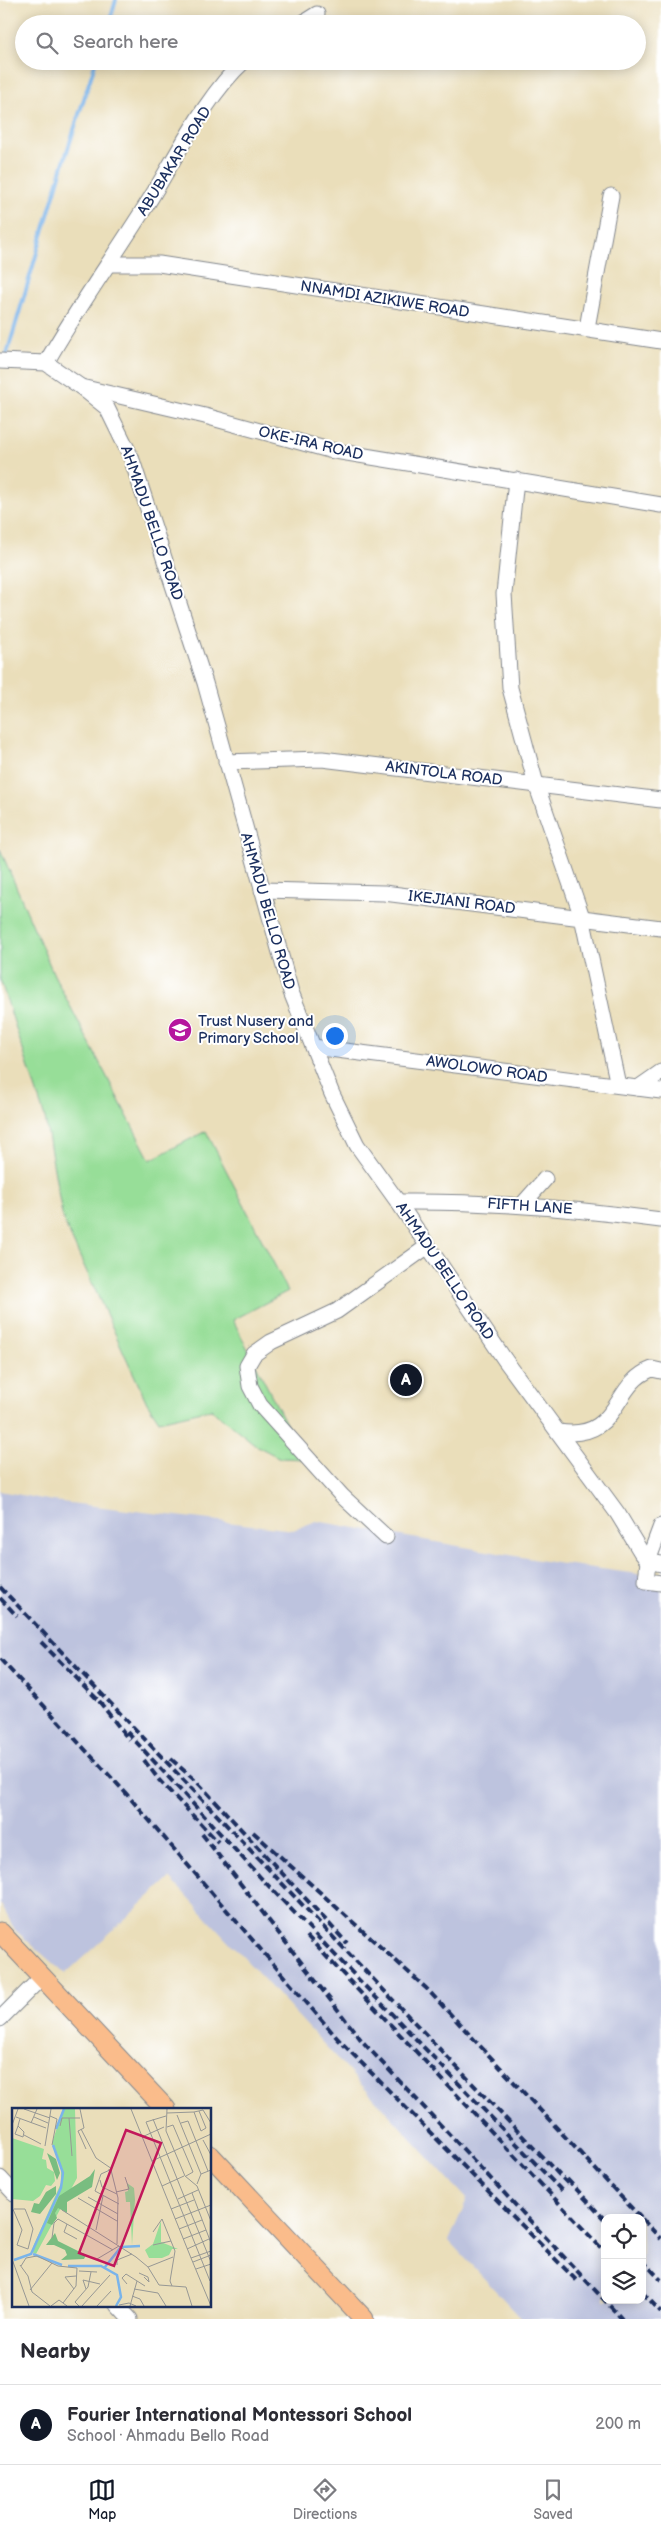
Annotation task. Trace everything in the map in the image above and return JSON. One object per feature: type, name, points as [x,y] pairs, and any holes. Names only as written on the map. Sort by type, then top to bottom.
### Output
[{"type":"main road","points":[[0,1932],[165,2108]]},
{"type":"main road","points":[[211,2156],[355,2316]]},
{"type":"street","name":"ABUBAKAR ROAD","points":[[109,264],[187,137],[234,70]]},
{"type":"street","points":[[587,328],[611,196]]},
{"type":"street","name":"NNAMDI AZIKIWE ROAD","points":[[109,264],[159,264],[388,301],[587,328],[661,341]]},
{"type":"street","points":[[0,361],[46,363],[73,315],[109,264]]},
{"type":"street","name":"OKE-IRA ROAD","points":[[46,363],[81,387],[205,416],[329,450],[516,480],[661,506]]},
{"type":"street","name":"AHMADU BELLO ROAD","points":[[81,387],[107,408],[131,457],[205,683],[291,992],[312,1048],[357,1145],[505,1360],[654,1563]]},
{"type":"street","points":[[516,480],[504,594],[510,688],[536,784],[582,917],[618,1085]]},
{"type":"street","name":"AKINTOLA ROAD","points":[[226,762],[322,759],[661,800]]},
{"type":"street","name":"IKEJIANI ROAD","points":[[262,890],[384,893],[661,928]]},
{"type":"street","name":"AWOLOWO ROAD","points":[[312,1048],[661,1091]]},
{"type":"street","points":[[638,1088],[661,1072]]},
{"type":"street","points":[[522,1205],[545,1179]]},
{"type":"street","name":"FIFTH LANE","points":[[398,1202],[566,1208],[661,1220]]},
{"type":"street","points":[[386,1537],[342,1496],[260,1405],[250,1386],[247,1366],[254,1354],[270,1342],[337,1311],[428,1246]]},
{"type":"street","points":[[559,1432],[572,1434],[600,1425],[616,1408],[637,1377],[652,1368],[661,1371]]},
{"type":"street","points":[[654,1582],[654,1563],[661,1526]]},
{"type":"street","points":[[0,2019],[42,1977]]},
{"type":"street","points":[[0,2178],[12,2191]]},
{"type":"street","points":[[118,2306],[130,2319]]},
{"type":"shaded area","points":[[0,1491],[53,1501],[293,1530],[316,1521],[556,1563],[661,1577],[661,2319],[522,2319],[449,2241],[467,2199],[170,1878],[65,1974],[15,1930],[0,1903]]},
{"type":"green space","points":[[0,849],[54,975],[150,1160],[206,1131],[288,1291],[233,1320],[304,1459],[280,1458],[257,1446],[211,1409],[159,1421],[147,1403],[63,1220],[45,1118],[0,979]]},
{"type":"waterway","points":[[112,15],[116,0]]},
{"type":"waterway","points":[[6,357],[93,70]]},
{"type":"railway","points":[[0,1587],[569,2185]]},
{"type":"railway","points":[[0,1598],[17,1616]]},
{"type":"railway","points":[[41,1642],[102,1704]]},
{"type":"railway","points":[[0,1659],[123,1790],[338,2039],[577,2281]]},
{"type":"railway","points":[[99,1701],[129,1740]]},
{"type":"railway","points":[[127,1732],[261,1878],[562,2191]]},
{"type":"railway","points":[[171,1759],[199,1784],[347,1943]]},
{"type":"railway","points":[[144,1760],[159,1780],[218,1842]]},
{"type":"railway","points":[[253,1832],[426,1988],[637,2214]]},
{"type":"railway","points":[[202,1834],[362,2041],[622,2319]]},
{"type":"railway","points":[[307,1936],[601,2248]]},
{"type":"railway","points":[[567,2179],[601,2216]]},
{"type":"railway","points":[[646,2223],[661,2239]]},
{"type":"railway","points":[[646,2264],[661,2280]]},
{"type":"railway","points":[[646,2296],[661,2312]]},
{"type":"place","name":"Trust Nusery and Primary School","points":[[180,1030]]},
{"type":"place","name":"Fourier International Montessori School","points":[[406,1380]]}]
